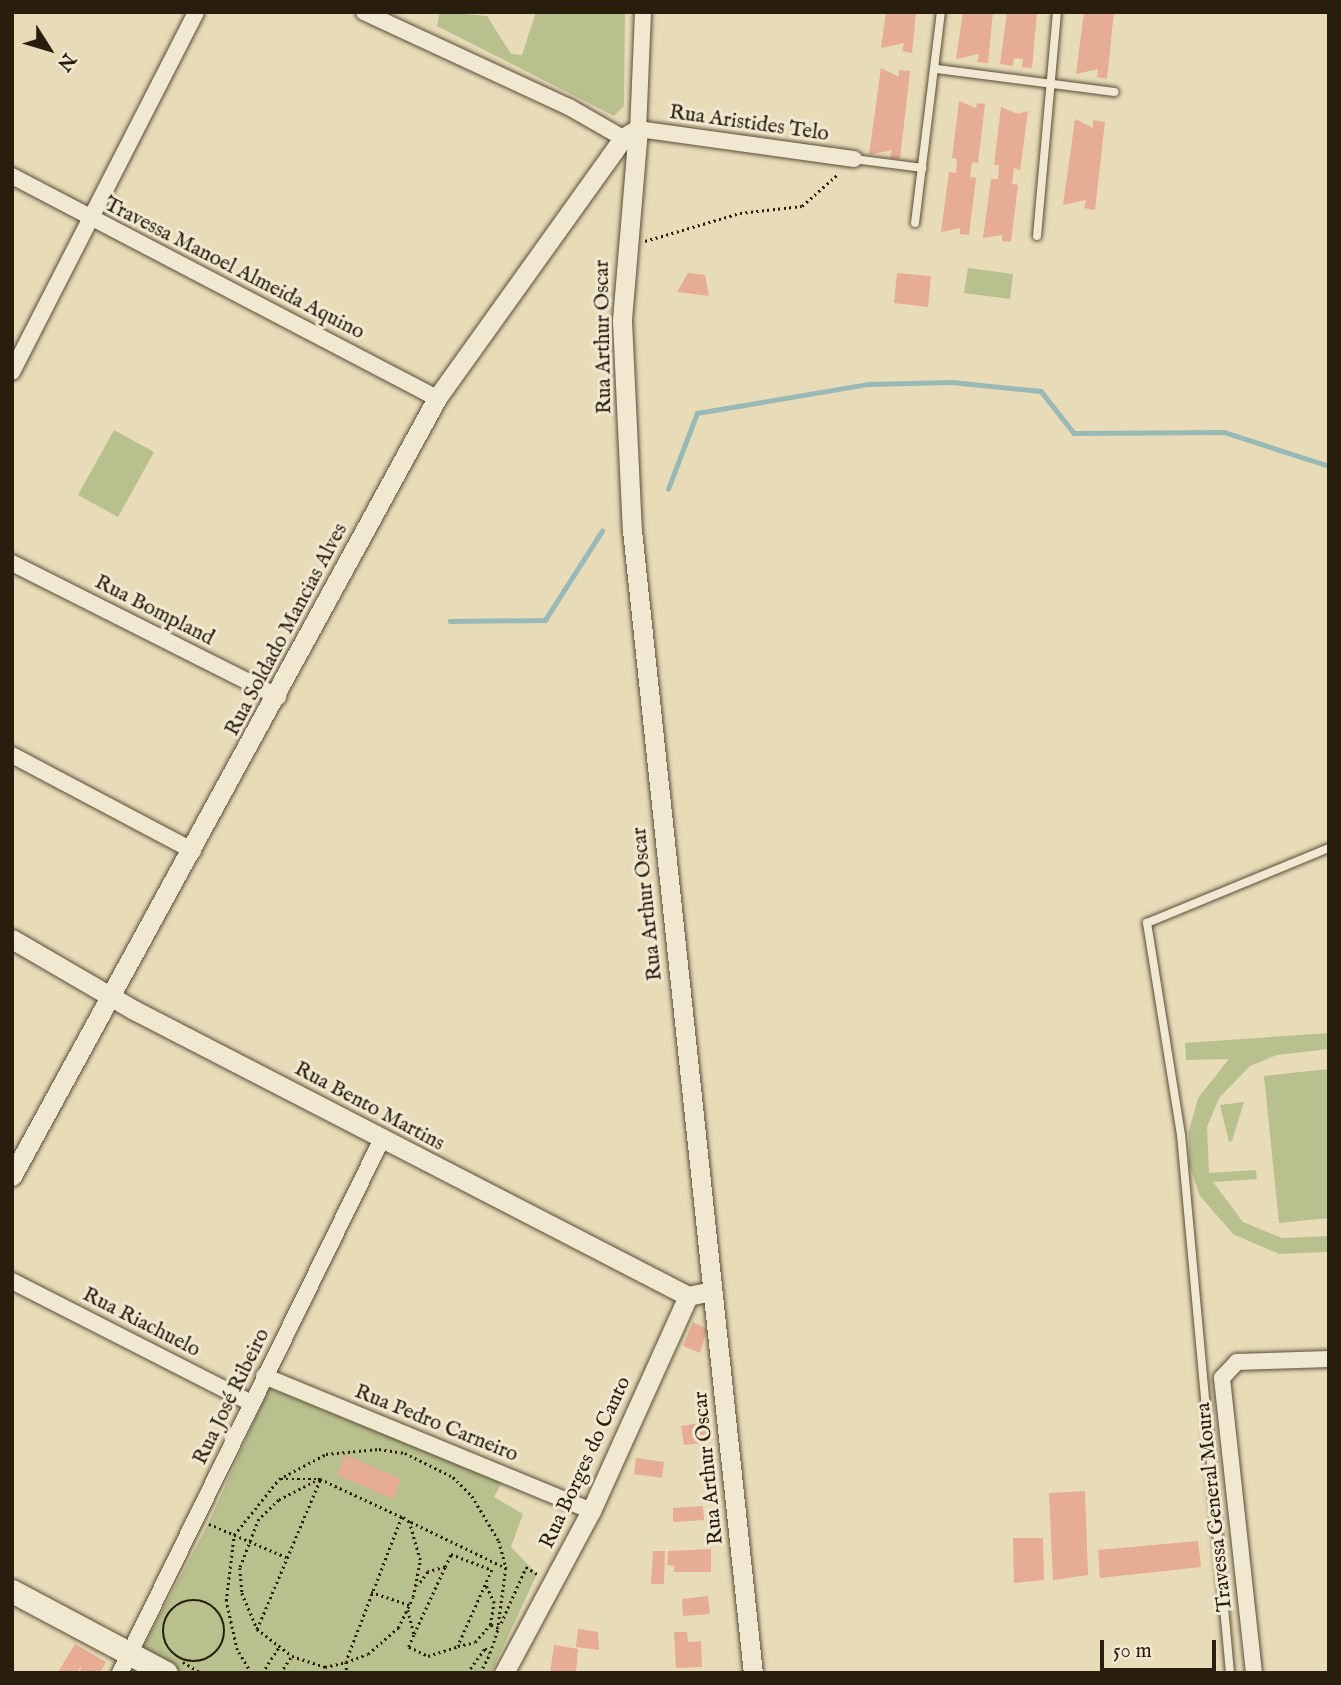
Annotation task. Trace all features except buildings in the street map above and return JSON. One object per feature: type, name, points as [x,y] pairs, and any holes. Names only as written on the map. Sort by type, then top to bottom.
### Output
[{"type":"main road","points":[[12,1591],[125,1663],[166,1673]]},
{"type":"street","points":[[12,372],[196,12]]},
{"type":"street","points":[[365,12],[631,134],[643,12]]},
{"type":"street","name":"Rua Aristides Telo","points":[[631,134],[854,159]]},
{"type":"street","name":"Rua Arthur Oscar","points":[[631,134],[622,321],[632,530],[753,1673]]},
{"type":"street","name":"Rua Soldado Mancias Alves","points":[[12,1176],[278,697],[438,398],[631,134]]},
{"type":"street","name":"Travessa Manoel Almeida Aquino","points":[[12,176],[438,398]]},
{"type":"street","name":"Rua Bompland","points":[[12,563],[278,697]]},
{"type":"street","points":[[12,755],[193,851]]},
{"type":"street","name":"Rua Bento Martins","points":[[12,939],[111,996],[688,1296]]},
{"type":"street","name":"Rua José Ribeiro","points":[[125,1663],[382,1139]]},
{"type":"street","name":"Rua Riachuelo","points":[[12,1281],[251,1403]]},
{"type":"street","points":[[688,1296],[711,1291]]},
{"type":"street","name":"Rua Borges do Canto","points":[[504,1673],[521,1648],[591,1511],[688,1296]]},
{"type":"street","name":"Travessa General Moura","points":[[1254,1673],[1222,1378],[1237,1363],[1329,1359]]},
{"type":"street","name":"Rua Pedro Carneiro","points":[[264,1376],[591,1511]]},
{"type":"street","name":"Rua Borges do Canto","points":[[513,1673],[521,1648]]},
{"type":"lane","points":[[915,223],[937,69],[941,12]]},
{"type":"lane","points":[[1037,236],[1056,12]]},
{"type":"lane","points":[[937,69],[1115,92]]},
{"type":"lane","points":[[854,159],[922,168]]},
{"type":"lane","points":[[1230,1673],[1181,1135],[1147,923],[1329,848]]},
{"type":"path","points":[[626,247],[702,222],[802,206],[854,159]]},
{"type":"path","points":[[225,1627],[216,1609],[187,1600],[165,1619],[164,1639],[184,1660],[204,1660],[220,1647],[228,1622],[234,1535],[279,1479],[314,1459],[352,1449],[405,1453],[430,1463],[472,1496],[494,1529],[506,1567],[498,1628]]},
{"type":"path","points":[[279,1479],[320,1479],[506,1567]]},
{"type":"path","points":[[320,1479],[279,1500],[247,1541],[240,1568],[242,1593],[257,1629],[278,1648],[292,1656],[325,1667],[346,1662],[379,1647],[408,1610],[422,1578],[445,1567]]},
{"type":"path","points":[[257,1629],[320,1479]]},
{"type":"path","points":[[347,1673],[346,1662],[402,1517]]},
{"type":"path","points":[[402,1517],[412,1527],[420,1550],[413,1597]]},
{"type":"path","points":[[197,1518],[286,1557]]},
{"type":"path","points":[[458,1646],[492,1570],[451,1554],[409,1647],[428,1657],[475,1642],[490,1625],[494,1603],[486,1586]]},
{"type":"path","points":[[480,1673],[526,1567],[537,1574],[531,1586]]},
{"type":"path","points":[[371,1592],[410,1605]]},
{"type":"path","points":[[408,1610],[414,1634]]},
{"type":"path","points":[[228,1622],[251,1673]]},
{"type":"path","points":[[490,1625],[498,1628]]},
{"type":"path","points":[[262,1673],[278,1648]]},
{"type":"path","points":[[467,1673],[485,1648],[490,1653]]},
{"type":"path","points":[[280,1673],[292,1656]]},
{"type":"path","points":[[325,1667],[325,1673]]},
{"type":"green space","points":[[440,12],[487,16],[511,54],[522,55],[536,12],[625,12],[624,106],[614,116],[437,26]]},
{"type":"green space","points":[[968,268],[1013,274],[1010,299],[964,293]]},
{"type":"green space","points":[[114,430],[154,452],[118,517],[78,495]]},
{"type":"green space","points":[[1329,1033],[1329,1049],[1277,1055],[1250,1066],[1219,1098],[1207,1127],[1209,1173],[1256,1170],[1257,1179],[1213,1182],[1243,1222],[1282,1238],[1329,1236],[1329,1252],[1279,1254],[1233,1234],[1200,1196],[1189,1164],[1189,1131],[1198,1098],[1229,1059],[1186,1060],[1185,1043]]},
{"type":"green space","points":[[1329,1069],[1329,1218],[1279,1223],[1264,1076]]},
{"type":"green space","points":[[1244,1102],[1232,1141],[1229,1142],[1220,1105]]},
{"type":"green space","points":[[269,1388],[502,1482],[494,1497],[523,1514],[511,1547],[537,1574],[491,1673],[183,1673],[141,1651],[208,1524]]},
{"type":"waterway","points":[[668,489],[697,413],[869,384],[952,382],[1041,391],[1074,433],[1224,432],[1329,466]]},
{"type":"waterway","points":[[450,621],[545,620],[602,531]]}]
